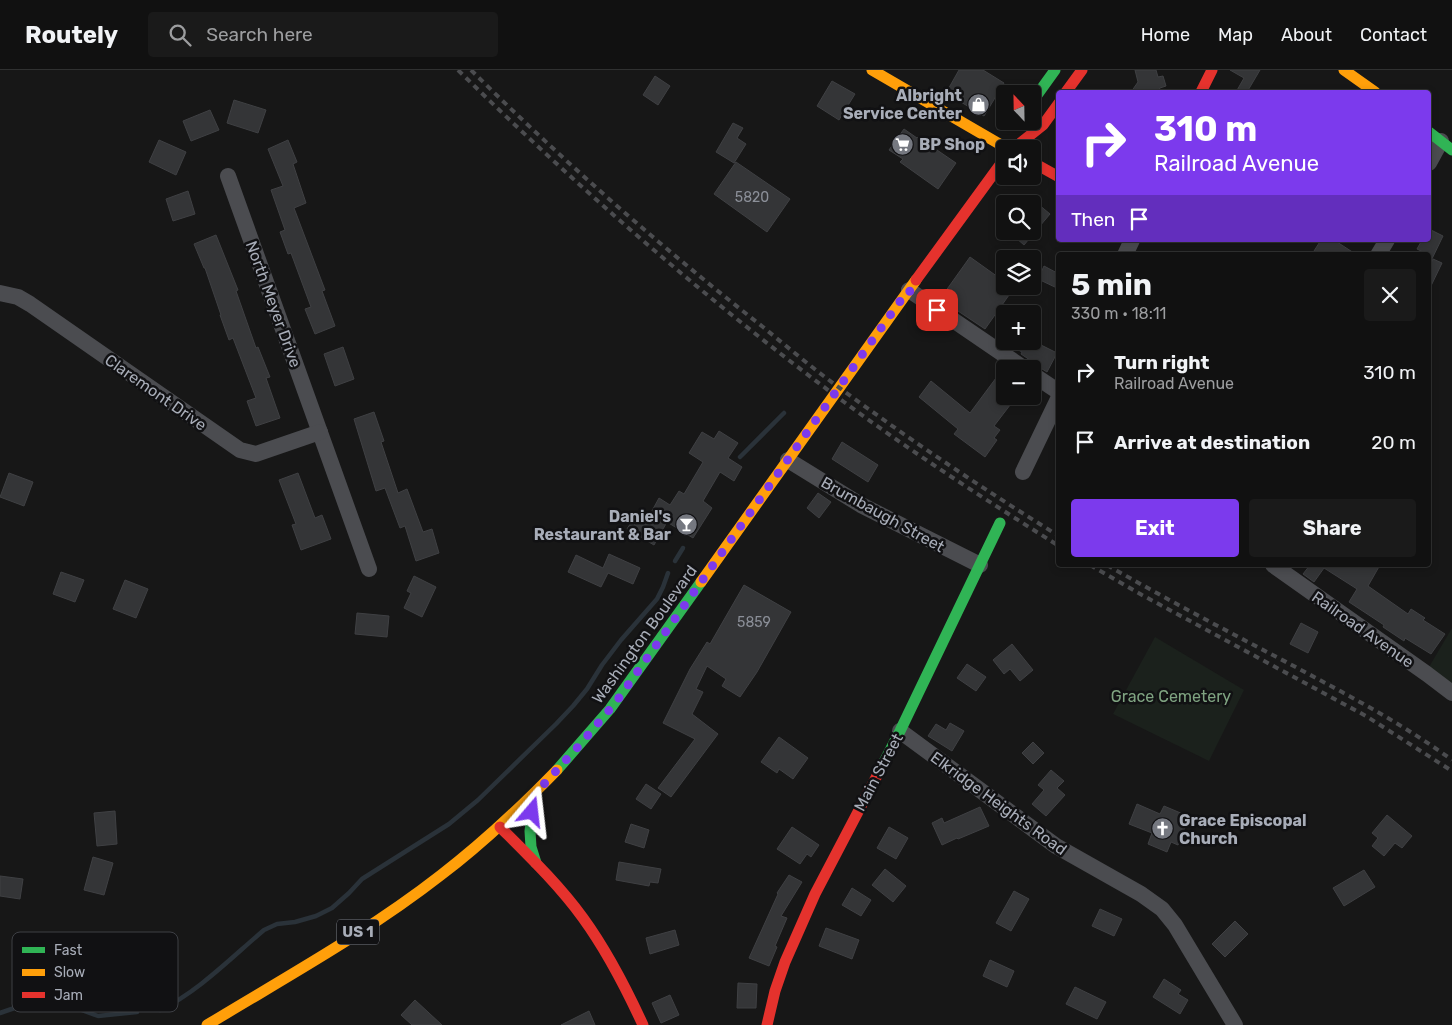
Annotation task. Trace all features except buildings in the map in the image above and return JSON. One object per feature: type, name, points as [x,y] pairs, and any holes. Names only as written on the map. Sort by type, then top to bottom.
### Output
[{"type":"main road","points":[[872,70],[996,142]]},
{"type":"main road","points":[[1041,89],[1055,70]]},
{"type":"main road","points":[[1067,90],[1082,70]]},
{"type":"main road","points":[[1202,90],[1212,70]]},
{"type":"main road","points":[[1344,70],[1372,90]]},
{"type":"main road","points":[[1024,140],[1043,125],[1056,107]]},
{"type":"main road","points":[[1015,140],[1019,130]]},
{"type":"main road","points":[[1041,167],[1056,175]]},
{"type":"main road","name":"Washington Boulevard","points":[[206,1025],[409,899],[461,860],[535,794],[616,702],[908,290],[996,170]]},
{"type":"main road","name":"Main Street","points":[[767,1025],[775,991],[798,931],[815,894],[900,731],[1000,523]]},
{"type":"main road","points":[[535,794],[530,831],[531,847],[536,863]]},
{"type":"main road","points":[[500,827],[536,863],[583,918],[606,952],[643,1025]]},
{"type":"street","points":[[1431,159],[1440,141]]},
{"type":"street","name":"North Meyer Drive","points":[[228,176],[369,569]]},
{"type":"street","points":[[908,290],[1012,360]]},
{"type":"street","name":"Claremont Drive","points":[[0,293],[18,297],[30,304],[240,450],[256,454],[320,432]]},
{"type":"street","points":[[1041,380],[1056,390]]},
{"type":"street","points":[[1023,472],[1055,414]]},
{"type":"street","name":"Brumbaugh Street","points":[[788,460],[861,504],[980,565]]},
{"type":"street","name":"Railroad Avenue","points":[[1276,567],[1427,674],[1452,694]]},
{"type":"street","name":"Elkridge Heights Road","points":[[900,731],[1056,846],[1141,894],[1162,909],[1175,925],[1235,1025]]},
{"type":"green space","points":[[1452,628],[1452,685],[1429,667]]},
{"type":"green space","name":"Grace Cemetery","points":[[1155,637],[1244,690],[1209,761],[1113,714]]},
{"type":"waterway","points":[[740,457],[784,413]]},
{"type":"waterway","points":[[675,561],[683,548]]},
{"type":"waterway","points":[[178,1000],[201,984],[264,930],[277,924],[295,922],[316,916],[332,908],[362,879],[449,824],[478,800],[573,706],[621,640],[657,599],[668,573]]},
{"type":"waterway","points":[[0,1013],[12,1009]]},
{"type":"waterway","points":[[87,1012],[98,1016],[137,1012]]},
{"type":"railway","points":[[458,70],[597,201],[694,284],[793,364],[896,440],[1056,544]]},
{"type":"railway","points":[[471,70],[613,203],[687,266],[807,363],[840,389],[928,451],[1056,534]]},
{"type":"railway","points":[[1093,567],[1366,716],[1452,771]]},
{"type":"railway","points":[[1111,567],[1174,603],[1372,708],[1452,760]]},
{"type":"traffic: fast","points":[[1041,89],[1055,70]]},
{"type":"traffic: fast","points":[[1431,134],[1452,150]]},
{"type":"traffic: fast","points":[[881,768],[1000,523]]},
{"type":"traffic: fast","points":[[557,770],[610,709],[701,582]]},
{"type":"traffic: fast","points":[[535,794],[530,831],[531,847],[536,863]]},
{"type":"traffic: slow","points":[[872,70],[996,142]]},
{"type":"traffic: slow","points":[[1344,70],[1372,90]]},
{"type":"traffic: slow","points":[[701,582],[916,280]]},
{"type":"traffic: slow","points":[[207,1025],[326,953],[413,896],[457,863],[486,838],[557,770]]},
{"type":"traffic: jam","points":[[1067,90],[1082,70]]},
{"type":"traffic: jam","points":[[1202,90],[1212,70]]},
{"type":"traffic: jam","points":[[1024,140],[1043,125],[1056,107]]},
{"type":"traffic: jam","points":[[1041,167],[1056,175]]},
{"type":"traffic: jam","points":[[916,280],[996,170]]},
{"type":"traffic: jam","points":[[767,1025],[775,991],[785,962],[815,894],[881,768]]},
{"type":"traffic: jam","points":[[500,827],[554,882],[583,918],[616,970],[643,1025]]},
{"type":"place","name":"Albright Service Center","points":[[978,104]]},
{"type":"place","name":"BP Shop","points":[[903,144]]},
{"type":"place","name":"Daniel's Restaurant & Bar","points":[[687,525]]},
{"type":"place","name":"Grace Episcopal Church","points":[[1163,829]]},
{"type":"route","points":[[532,812],[535,794],[616,702],[908,290],[937,310]]}]
